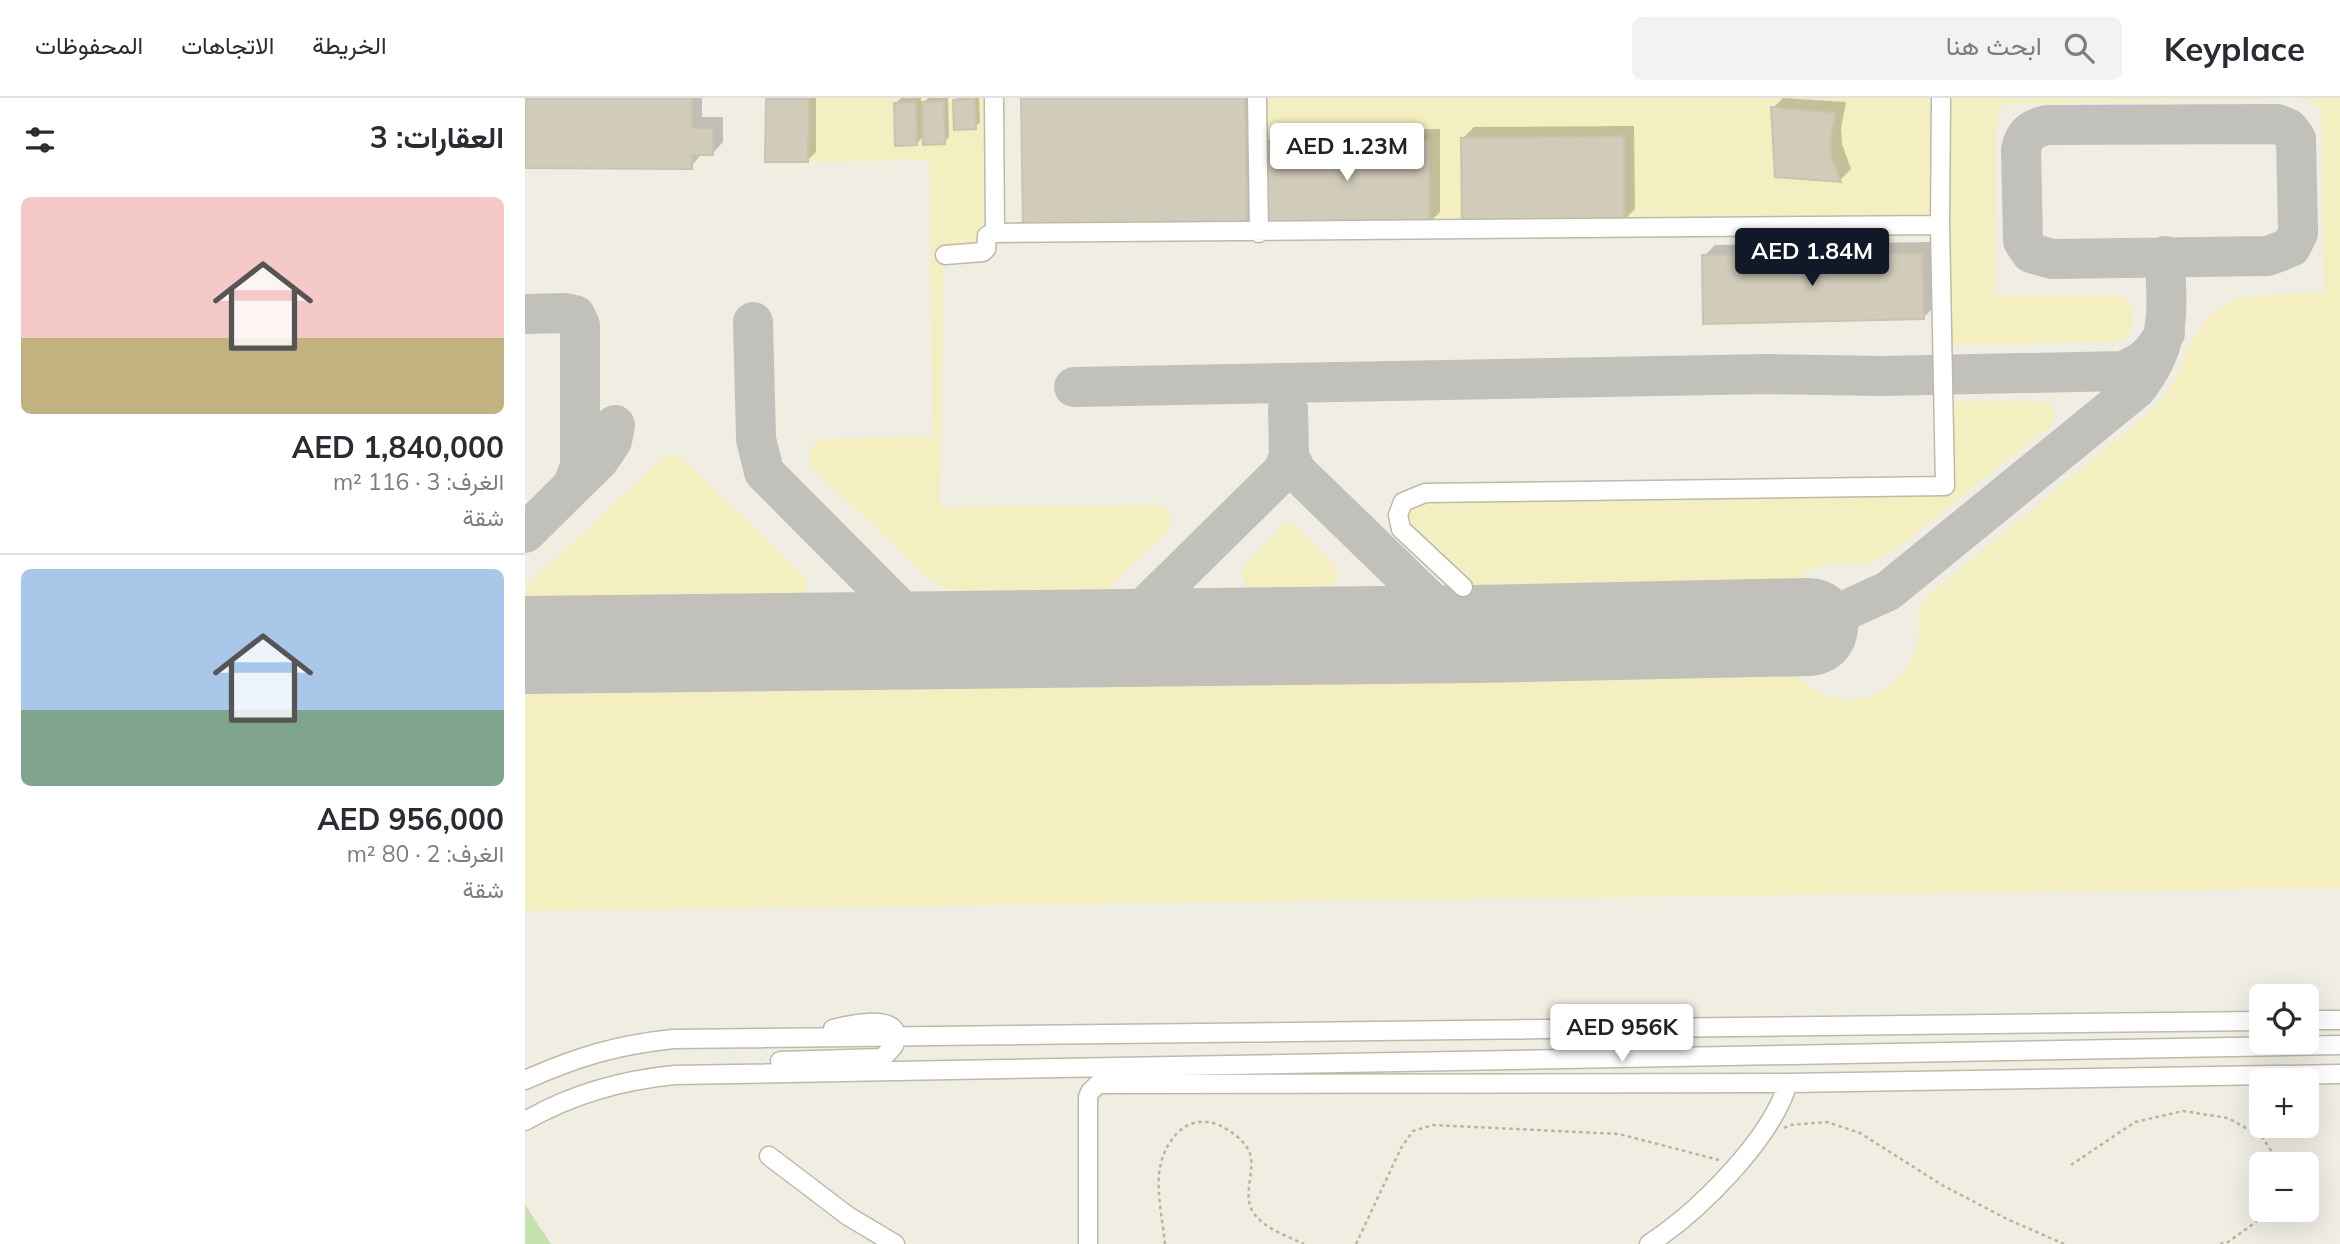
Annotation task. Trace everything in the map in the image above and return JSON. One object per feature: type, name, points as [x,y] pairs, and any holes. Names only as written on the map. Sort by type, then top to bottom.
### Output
[{"type":"street","points":[[994,98],[995,233]]},
{"type":"street","points":[[1257,98],[1259,233]]},
{"type":"street","points":[[1463,587],[1401,529],[1398,515],[1403,502],[1425,493],[1945,486],[1940,225],[1941,98]]},
{"type":"street","points":[[945,255],[983,252],[986,249],[987,236],[995,233],[1259,233],[1940,225]]},
{"type":"street","points":[[525,1080],[570,1061],[631,1043],[673,1039],[2249,1020]]},
{"type":"street","points":[[2319,1020],[2340,1020]]},
{"type":"street","points":[[726,1073],[777,1061],[882,1058],[894,1046],[896,1035]]},
{"type":"street","points":[[525,1121],[571,1099],[637,1079],[675,1075],[2340,1045]]},
{"type":"street","points":[[1088,1244],[1088,1097],[1098,1084],[1788,1083],[2340,1074]]},
{"type":"street","points":[[1649,1244],[1694,1209],[1756,1142],[1783,1101],[1788,1083]]},
{"type":"street","points":[[768,1156],[848,1216],[895,1244]]},
{"type":"path","points":[[2071,1165],[2135,1122],[2183,1111],[2228,1118],[2262,1138],[2272,1152]]},
{"type":"path","points":[[1165,1244],[1159,1174],[1165,1152],[1176,1132],[1192,1122],[1217,1124],[1238,1136],[1250,1154],[1251,1208],[1266,1225],[1304,1244]]},
{"type":"path","points":[[1779,1131],[1790,1125],[1827,1122],[1860,1133],[1942,1185],[2007,1219],[2064,1244]]},
{"type":"path","points":[[1356,1244],[1401,1148],[1413,1131],[1433,1125],[1619,1134],[1736,1165]]},
{"type":"path","points":[[2220,1244],[2256,1222]]},
{"type":"green space","points":[[525,1205],[551,1244],[525,1244]]},
{"type":"sand","points":[[809,98],[986,98],[984,250],[944,255],[940,507],[1160,505],[1170,512],[1172,520],[1168,531],[1105,591],[956,593],[929,579],[811,466],[810,451],[819,439],[933,437],[929,160],[808,162]]},
{"type":"sand","points":[[1257,98],[2290,98],[2005,104],[1999,110],[1996,129],[1995,296],[2113,295],[2126,298],[2131,309],[2132,323],[2127,339],[2111,342],[1957,345],[1951,342],[1945,218],[1645,218],[1624,222],[1623,136],[1462,138],[1462,224],[1430,224],[1429,140],[1266,141]]},
{"type":"sand","points":[[2293,98],[2340,98],[2340,888],[525,911],[525,691],[1795,674],[1816,691],[1838,699],[1860,699],[1881,691],[1898,678],[1911,659],[1918,636],[1918,609],[1926,597],[2154,408],[2175,381],[2188,349],[2207,318],[2234,299],[2262,295],[2324,293],[2321,108],[2309,99]]},
{"type":"sand","points":[[2041,401],[2051,404],[2055,412],[2051,425],[1896,549],[1865,565],[1826,565],[1807,571],[1794,583],[1474,586],[1410,528],[1409,524],[1408,514],[1416,502],[1947,493],[1952,403]]},
{"type":"sand","points":[[672,455],[684,460],[805,577],[808,586],[804,595],[530,598],[525,595],[526,587],[663,457]]},
{"type":"sand","points":[[1286,523],[1293,523],[1334,564],[1337,572],[1333,589],[1246,590],[1242,571],[1246,563]]},
{"type":"building","points":[[525,98],[692,98],[692,128],[713,128],[713,155],[692,155],[692,169],[525,168]]},
{"type":"building","points":[[1021,98],[1245,98],[1247,224],[1023,229]]},
{"type":"building","points":[[766,99],[809,99],[808,162],[765,162]]},
{"type":"building","points":[[975,99],[976,129],[954,130],[953,100]]},
{"type":"building","points":[[944,101],[945,144],[923,145],[922,102]]},
{"type":"building","points":[[916,102],[917,145],[895,146],[894,103]]},
{"type":"building","points":[[1771,107],[1836,113],[1830,140],[1831,156],[1841,182],[1775,177]]},
{"type":"building","points":[[1624,136],[1624,222],[1462,224],[1461,138]]},
{"type":"building","points":[[1429,140],[1430,224],[1266,227],[1266,141]]},
{"type":"building","points":[[1922,253],[1924,319],[1703,324],[1702,255]]},
{"type":"taxiway","points":[[2277,124],[2289,129],[2296,139],[2298,233],[2291,247],[2268,256],[2052,259],[2031,253],[2023,241],[2021,150],[2026,136],[2037,128],[2047,125],[2277,124]]},
{"type":"taxiway","points":[[1809,627],[1888,591],[2136,389],[2148,372],[2162,341],[2166,311],[2165,256]]},
{"type":"taxiway","points":[[525,314],[565,313],[575,315],[580,325],[580,466],[573,485]]},
{"type":"taxiway","points":[[753,322],[756,439],[764,472],[913,622],[937,633],[970,640]]},
{"type":"taxiway","points":[[1074,387],[1768,374],[1881,376],[2123,371],[2148,356],[2165,333]]},
{"type":"taxiway","points":[[1288,409],[1289,456]]},
{"type":"taxiway","points":[[525,533],[599,460],[612,441],[615,425]]},
{"type":"taxiway","points":[[1102,638],[1128,623],[1148,604],[1283,471],[1289,456],[1296,471],[1429,600],[1449,619],[1474,634]]},
{"type":"runway","points":[[525,645],[1474,634],[1809,627]]}]
